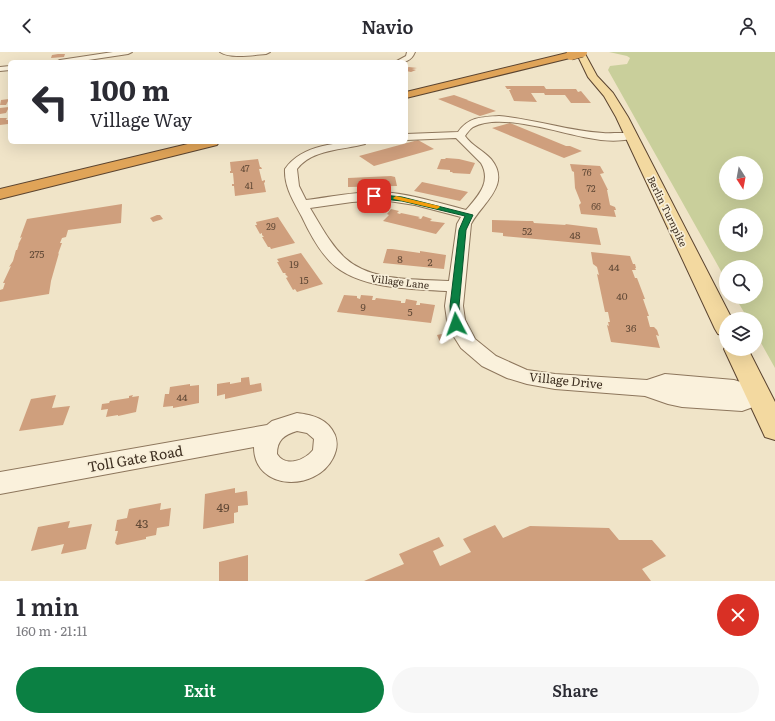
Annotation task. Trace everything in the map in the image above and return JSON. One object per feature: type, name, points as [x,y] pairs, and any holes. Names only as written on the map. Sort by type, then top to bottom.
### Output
[{"type":"highway","points":[[408,95],[577,53]]},
{"type":"highway","points":[[408,89],[453,78],[505,60]]},
{"type":"highway","points":[[0,186],[178,144]]},
{"type":"highway","points":[[0,194],[204,144]]},
{"type":"main road","name":"Berlin Turnpike","points":[[577,53],[597,83],[609,94],[719,315]]},
{"type":"main road","name":"Berlin Turnpike","points":[[594,58],[608,86],[609,94]]},
{"type":"main road","points":[[739,356],[775,430]]},
{"type":"street","points":[[70,60],[98,54],[128,52]]},
{"type":"street","points":[[224,56],[266,52]]},
{"type":"street","points":[[404,60],[408,58],[411,52]]},
{"type":"street","points":[[408,137],[461,135],[465,129],[473,124],[482,120],[496,119],[523,121],[557,130],[577,132],[588,135],[622,137],[631,136]]},
{"type":"street","name":"Village Drive","points":[[461,135],[463,142],[486,161],[492,176],[492,185],[488,193],[469,215],[463,230],[456,287],[454,312],[458,329],[472,348],[497,365],[518,374],[539,379],[648,388],[671,397],[742,404],[759,396]]},
{"type":"street","name":"Village Lane","points":[[352,144],[321,151],[307,156],[295,164],[291,169],[291,175],[302,205],[331,253],[341,263],[362,275],[378,279],[456,287]]},
{"type":"street","points":[[302,205],[384,196],[469,215]]},
{"type":"street","name":"Toll Gate Road","points":[[0,483],[271,434]]},
{"type":"green space","points":[[609,52],[775,52],[775,368],[763,347],[763,312],[744,312],[739,304],[763,304],[763,260],[719,260],[719,268],[608,70],[610,66],[627,64],[630,58]]},
{"type":"building","points":[[65,54],[64,57],[51,58],[52,55]]},
{"type":"building","points":[[408,67],[417,68],[412,69],[416,70],[411,72],[408,71]]},
{"type":"building","points":[[505,86],[544,86],[546,89],[576,89],[578,92],[581,91],[591,103],[571,103],[565,95],[545,95],[544,93],[531,93],[537,102],[514,101],[509,90],[511,90],[507,89]]},
{"type":"building","points":[[454,95],[496,111],[480,116],[438,99]]},
{"type":"building","points":[[8,99],[6,105],[0,105],[1,100]]},
{"type":"building","points":[[8,107],[8,109],[6,113],[0,114],[0,108]]},
{"type":"building","points":[[0,118],[7,118],[6,120],[8,120],[8,124],[0,125]]},
{"type":"building","points":[[510,123],[582,151],[564,158],[492,128]]},
{"type":"building","points":[[418,140],[434,149],[374,166],[359,156],[408,144]]},
{"type":"building","points":[[258,159],[262,169],[259,169],[262,181],[265,180],[264,183],[266,192],[235,196],[234,186],[232,186],[232,184],[234,184],[233,173],[230,173],[230,162]]},
{"type":"building","points":[[441,159],[459,159],[475,163],[470,174],[452,173],[453,172],[450,172],[450,170],[437,169]]},
{"type":"building","points":[[570,164],[600,166],[604,173],[600,174],[608,190],[610,205],[615,207],[616,210],[614,210],[616,217],[581,214],[579,205],[581,203],[575,188],[574,172],[572,171]]},
{"type":"building","points":[[395,177],[397,186],[348,187],[348,178]]},
{"type":"building","points":[[422,182],[468,192],[460,201],[414,191]]},
{"type":"building","points":[[122,204],[121,223],[68,230],[66,237],[62,238],[60,243],[62,243],[51,281],[49,294],[0,302],[0,290],[3,289],[5,283],[3,283],[22,237],[20,238],[27,219]]},
{"type":"building","points":[[391,209],[399,211],[397,213],[400,214],[420,217],[418,218],[421,219],[423,216],[432,219],[430,221],[445,223],[436,234],[383,221],[389,215],[387,214]]},
{"type":"building","points":[[160,215],[163,219],[153,222],[150,218]]},
{"type":"building","points":[[278,217],[295,243],[271,249],[262,237],[264,237],[262,233],[260,234],[255,225],[257,225],[256,222]]},
{"type":"building","points":[[492,220],[533,221],[534,223],[566,225],[565,224],[597,228],[601,245],[503,236],[503,233],[492,232]]},
{"type":"building","points":[[387,249],[420,253],[420,251],[446,255],[444,269],[383,263]]},
{"type":"building","points":[[591,252],[630,256],[636,268],[636,270],[632,270],[635,278],[637,278],[645,299],[643,299],[649,316],[647,316],[650,327],[654,327],[657,330],[659,336],[656,335],[660,348],[611,342],[607,325],[609,326],[608,322],[610,322],[608,312],[605,312],[597,274],[599,275],[597,267],[593,264]]},
{"type":"building","points":[[301,253],[323,284],[297,292],[295,289],[293,290],[286,278],[288,277],[285,274],[286,273],[283,273],[277,259]]},
{"type":"building","points":[[344,295],[357,296],[357,298],[360,299],[361,295],[373,296],[372,300],[375,300],[376,298],[401,301],[401,303],[405,303],[406,299],[417,301],[416,305],[420,305],[420,303],[435,305],[431,323],[337,312]]},
{"type":"building","points":[[446,333],[450,340],[440,342],[437,335]]},
{"type":"building","points":[[249,377],[250,385],[261,383],[262,391],[225,399],[225,394],[217,396],[217,384],[241,382],[241,378]]},
{"type":"building","points":[[190,384],[190,386],[199,385],[199,403],[173,408],[173,406],[163,407],[165,394],[169,394],[170,387]]},
{"type":"building","points":[[56,395],[52,408],[70,406],[63,425],[19,431],[31,399]]},
{"type":"building","points":[[133,395],[132,397],[139,396],[136,412],[106,417],[108,409],[101,410],[102,404],[129,398],[129,396]]},
{"type":"building","points":[[235,488],[235,493],[247,491],[248,505],[238,506],[238,512],[234,513],[234,523],[203,529],[205,494]]},
{"type":"building","points":[[161,503],[160,510],[171,508],[169,526],[157,528],[156,535],[146,537],[146,539],[117,545],[115,543],[118,531],[115,531],[117,520],[127,518],[129,509]]},
{"type":"building","points":[[70,521],[68,528],[92,524],[86,549],[61,554],[64,544],[31,551],[38,527]]},
{"type":"building","points":[[495,525],[503,538],[530,526],[609,528],[619,540],[652,540],[666,556],[642,569],[651,581],[364,581],[404,564],[399,554],[439,537],[444,546],[433,551],[440,566],[471,552],[463,539]]},
{"type":"building","points":[[248,555],[248,581],[219,581],[219,562]]},
{"type":"slow traffic","points":[[396,198],[437,207]]},
{"type":"route","points":[[374,196],[402,199],[469,215],[464,224],[463,230],[454,306],[456,324]]}]
